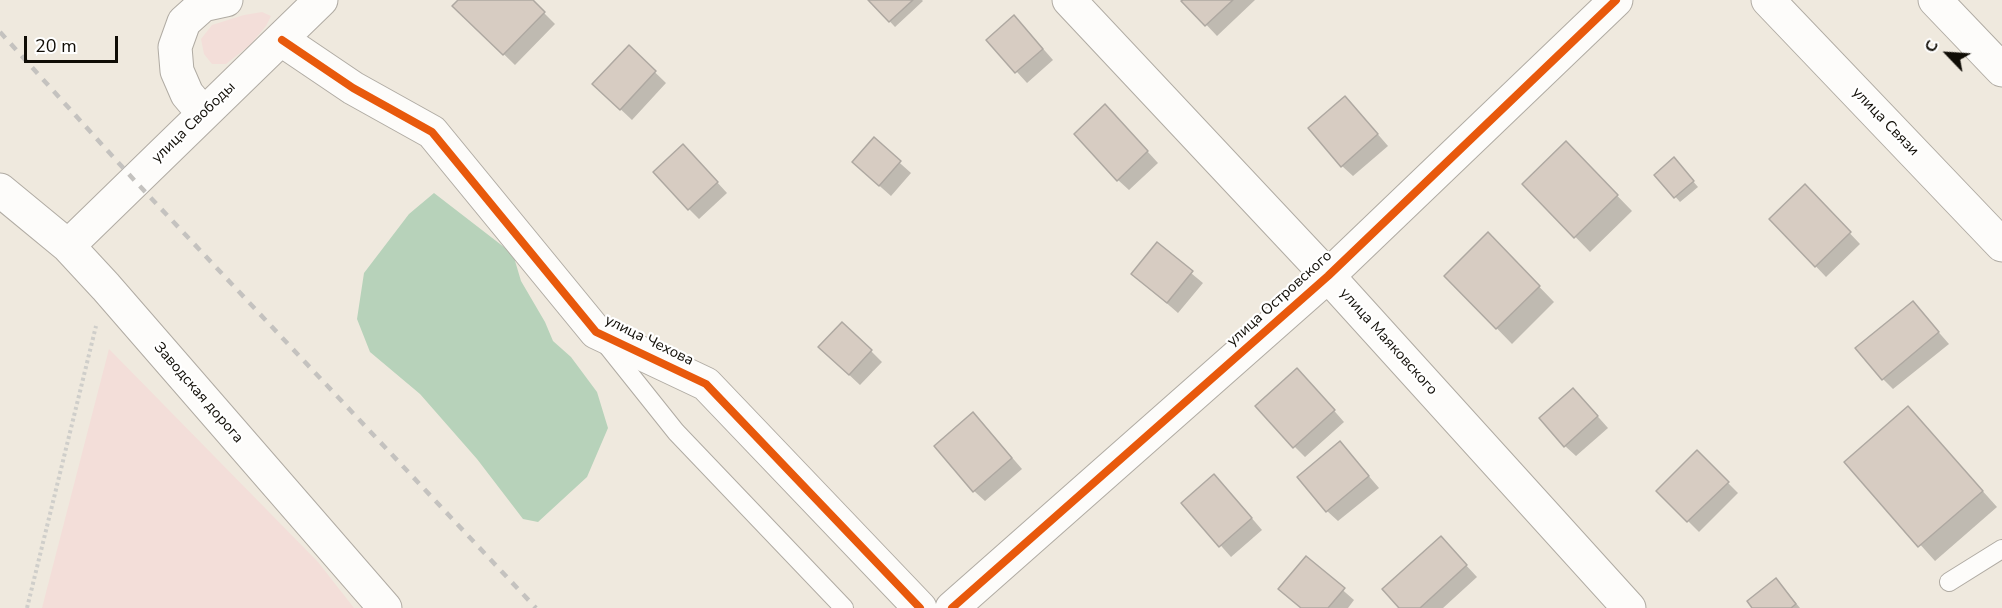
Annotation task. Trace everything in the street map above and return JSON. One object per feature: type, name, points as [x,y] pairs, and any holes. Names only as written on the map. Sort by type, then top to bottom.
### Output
[{"type":"street","points":[[203,113],[187,94],[177,71],[175,47],[184,22],[203,5],[226,0]]},
{"type":"street","name":"улица Маяковского","points":[[1069,0],[1328,276],[1629,608]]},
{"type":"street","name":"улица Островского","points":[[952,608],[1328,276],[1616,0]]},
{"type":"street","name":"улица Связи","points":[[1768,0],[2002,245]]},
{"type":"street","points":[[1935,0],[2002,70]]},
{"type":"street","name":"улица Свободы","points":[[68,246],[203,113],[282,40],[310,1]]},
{"type":"street","name":"улица Чехова","points":[[282,40],[353,88],[432,132],[596,332],[706,384],[920,608]]},
{"type":"street","name":"Заводская дорога","points":[[0,190],[68,246],[106,287],[385,608]]},
{"type":"lane","points":[[596,332],[676,432],[844,608]]},
{"type":"lane","points":[[1948,582],[2002,549]]},
{"type":"path","points":[[27,608],[106,287]]},
{"type":"shaded area","points":[[262,12],[271,16],[266,26],[250,45],[226,64],[212,64],[204,54],[201,39],[212,25]]},
{"type":"shaded area","points":[[434,193],[513,254],[521,281],[545,322],[553,341],[571,357],[597,392],[608,428],[587,477],[538,522],[523,519],[477,459],[420,394],[370,352],[357,319],[364,273],[409,214]]},
{"type":"shaded area","points":[[109,349],[318,562],[354,608],[42,608]]},
{"type":"building","points":[[458,0],[533,0],[545,12],[503,55],[452,6]]},
{"type":"building","points":[[868,0],[913,0],[889,22]]},
{"type":"building","points":[[1233,0],[1205,26],[1181,1]]},
{"type":"building","points":[[1014,15],[1043,49],[1015,73],[986,40]]},
{"type":"building","points":[[629,45],[656,71],[620,110],[592,84]]},
{"type":"building","points":[[1345,96],[1378,134],[1341,167],[1308,128]]},
{"type":"building","points":[[1105,104],[1148,151],[1117,181],[1074,134]]},
{"type":"building","points":[[874,137],[901,161],[879,186],[852,162]]},
{"type":"building","points":[[1566,141],[1618,195],[1574,238],[1522,184]]},
{"type":"building","points":[[683,144],[718,182],[688,210],[653,172]]},
{"type":"building","points":[[1674,157],[1694,181],[1674,198],[1654,175]]},
{"type":"building","points":[[1805,184],[1851,232],[1815,267],[1769,219]]},
{"type":"building","points":[[1488,232],[1540,286],[1496,329],[1444,276]]},
{"type":"building","points":[[1157,242],[1193,271],[1167,303],[1131,274]]},
{"type":"building","points":[[1913,301],[1939,332],[1882,380],[1855,348]]},
{"type":"building","points":[[842,322],[872,350],[849,375],[818,347]]},
{"type":"building","points":[[1297,368],[1335,410],[1293,448],[1255,406]]},
{"type":"building","points":[[1573,388],[1598,416],[1564,447],[1539,418]]},
{"type":"building","points":[[1908,406],[1983,491],[1918,547],[1844,462]]},
{"type":"building","points":[[973,412],[1012,458],[973,492],[934,446]]},
{"type":"building","points":[[1340,441],[1369,476],[1326,512],[1297,477]]},
{"type":"building","points":[[1697,450],[1729,482],[1687,522],[1656,491]]},
{"type":"building","points":[[1214,474],[1252,518],[1219,547],[1181,503]]},
{"type":"building","points":[[1441,536],[1467,565],[1420,608],[1399,608],[1382,589]]},
{"type":"building","points":[[1306,556],[1345,588],[1328,608],[1301,608],[1278,589]]},
{"type":"building","points":[[1776,578],[1796,604],[1791,608],[1752,608],[1747,601]]},
{"type":"railway","points":[[0,32],[135,181],[536,608]]},
{"type":"cycle path","points":[[952,608],[1328,276],[1616,0]]},
{"type":"cycle path","points":[[282,40],[353,88],[432,132],[596,332],[706,384],[920,608]]}]
